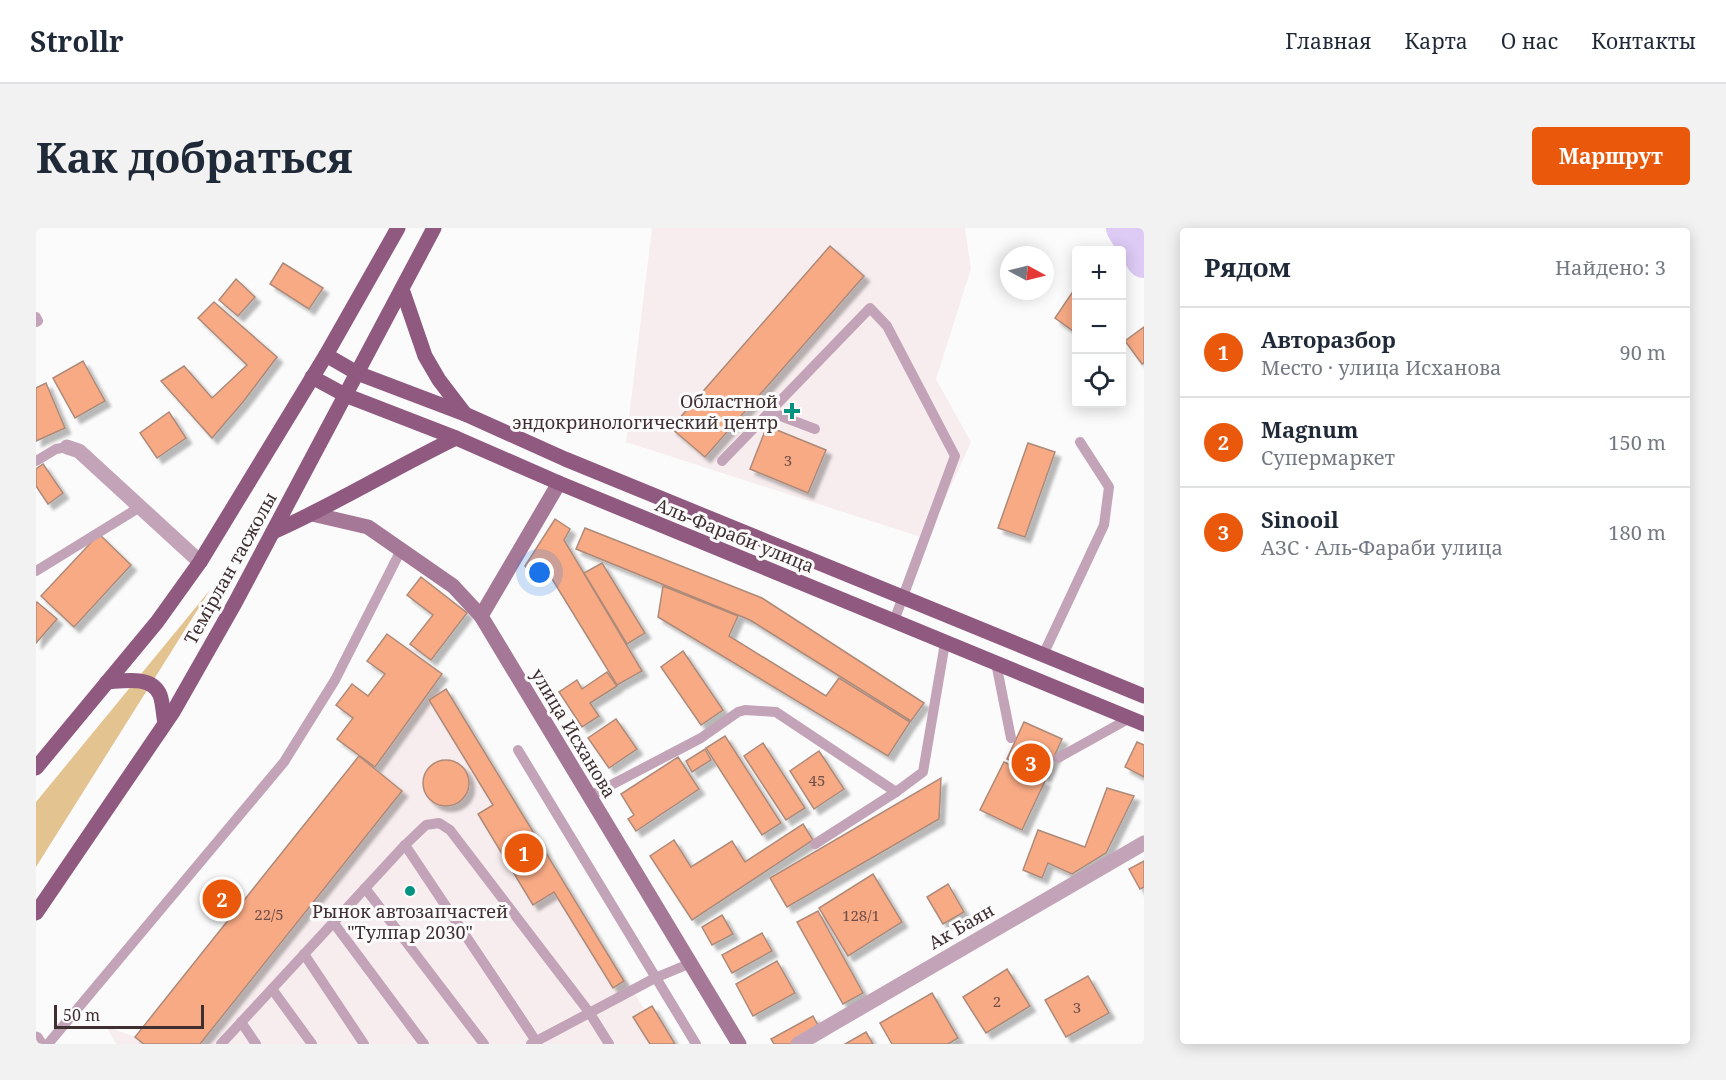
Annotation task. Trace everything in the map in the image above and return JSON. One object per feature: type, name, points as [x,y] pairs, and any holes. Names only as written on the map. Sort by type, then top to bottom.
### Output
[{"type":"main road","name":"Темірлан тасжолы","points":[[36,768],[157,622],[200,562],[326,355],[398,228]]},
{"type":"main road","name":"Темірлан тасжолы","points":[[36,913],[165,723],[235,603],[434,228]]},
{"type":"main road","points":[[402,289],[425,356],[465,414]]},
{"type":"main road","name":"Аль-Фараби улица","points":[[326,355],[357,373],[465,414],[565,459],[1144,696]]},
{"type":"main road","name":"Аль-Фараби улица","points":[[312,377],[345,395],[456,438],[559,483],[1137,721]]},
{"type":"main road","points":[[273,532],[312,514],[402,464],[456,438]]},
{"type":"main road","points":[[481,616],[559,483]]},
{"type":"main road","name":"улица Исханова","points":[[312,514],[368,527],[453,586],[481,616],[739,1044]]},
{"type":"main road","points":[[107,682],[131,680],[145,682],[156,687],[165,723]]},
{"type":"street","points":[[67,447],[79,451],[200,562]]},
{"type":"street","name":"Ак Баян","points":[[798,1044],[1144,843]]},
{"type":"street","points":[[36,1039],[39,1044]]},
{"type":"lane","points":[[722,461],[870,308],[887,326],[955,456],[894,621]]},
{"type":"lane","points":[[770,412],[815,429]]},
{"type":"lane","points":[[1043,655],[1104,525],[1109,487],[1080,442]]},
{"type":"lane","points":[[36,461],[56,449],[67,447]]},
{"type":"lane","points":[[36,571],[140,507]]},
{"type":"lane","points":[[48,1044],[284,762],[335,680],[400,549]]},
{"type":"lane","points":[[815,844],[923,772],[945,643]]},
{"type":"lane","points":[[996,663],[1011,738]]},
{"type":"lane","points":[[590,796],[701,738],[738,712],[745,710],[776,712],[896,792]]},
{"type":"lane","points":[[1058,758],[1137,721]]},
{"type":"lane","points":[[518,750],[696,1044]]},
{"type":"lane","points":[[221,1044],[405,845],[426,825],[439,823],[450,830],[590,1012],[609,1044]]},
{"type":"lane","points":[[405,845],[533,1042],[655,978],[691,963]]},
{"type":"lane","points":[[365,888],[483,1044]]},
{"type":"lane","points":[[333,922],[424,1044]]},
{"type":"lane","points":[[304,954],[364,1044]]},
{"type":"lane","points":[[272,988],[312,1044]]},
{"type":"lane","points":[[242,1022],[256,1044]]},
{"type":"shaded area","name":"Областной эндокринологический центр","points":[[652,228],[965,228],[971,269],[936,379],[971,442],[927,539],[626,442]]},
{"type":"shaded area","points":[[210,590],[36,867],[36,802]]},
{"type":"shaded area","name":"Рынок автозапчастей \"Тулпар 2030\"","points":[[410,644],[667,1044],[116,1044],[106,1026],[135,1037],[359,756]]},
{"type":"building","points":[[830,246],[864,276],[705,457],[671,428]]},
{"type":"building","points":[[283,263],[323,288],[309,309],[270,284]]},
{"type":"building","points":[[236,279],[255,297],[238,316],[219,300]]},
{"type":"building","points":[[1072,293],[1072,330],[1055,318]]},
{"type":"building","points":[[214,302],[277,357],[212,438],[161,381],[184,366],[212,398],[247,365],[198,318]]},
{"type":"building","points":[[1144,327],[1144,363],[1142,364],[1126,340]]},
{"type":"building","points":[[83,361],[105,401],[75,418],[53,378]]},
{"type":"building","points":[[46,383],[65,428],[36,441],[36,388]]},
{"type":"building","points":[[169,412],[186,438],[157,458],[140,433]]},
{"type":"building","points":[[767,426],[826,450],[808,493],[750,469]]},
{"type":"building","points":[[1028,443],[1055,452],[1025,537],[998,528]]},
{"type":"building","points":[[43,464],[63,493],[48,504],[36,486],[36,469]]},
{"type":"building","points":[[555,519],[570,529],[564,540],[642,671],[617,685],[546,569],[536,579],[525,566]]},
{"type":"building","points":[[585,528],[762,598],[924,703],[911,721],[750,620],[576,549]]},
{"type":"building","points":[[99,534],[131,565],[74,627],[41,596]]},
{"type":"building","points":[[602,563],[645,633],[627,644],[584,573]]},
{"type":"building","points":[[421,577],[467,613],[431,660],[410,644],[433,615],[407,595]]},
{"type":"building","points":[[663,586],[738,616],[729,636],[826,696],[839,678],[910,722],[888,756],[658,617]]},
{"type":"building","points":[[36,603],[57,619],[36,643]]},
{"type":"building","points":[[387,634],[442,674],[375,767],[337,739],[353,718],[336,705],[352,684],[368,696],[385,674],[367,661]]},
{"type":"building","points":[[683,651],[723,710],[701,725],[661,667]]},
{"type":"building","points":[[607,672],[617,686],[590,703],[599,716],[582,727],[559,692],[577,680],[582,689]]},
{"type":"building","points":[[446,689],[624,981],[613,988],[554,892],[533,905],[478,814],[493,805],[429,700]]},
{"type":"building","points":[[616,719],[637,749],[609,768],[588,738]]},
{"type":"building","points":[[1024,722],[1062,739],[1045,777],[1007,759]]},
{"type":"building","points":[[725,736],[781,823],[762,835],[706,748]]},
{"type":"building","points":[[1137,742],[1144,745],[1144,777],[1125,767]]},
{"type":"building","points":[[763,743],[805,808],[786,820],[744,756]]},
{"type":"building","points":[[705,749],[711,760],[692,772],[686,761]]},
{"type":"building","points":[[819,751],[844,789],[814,809],[790,771]]},
{"type":"building","points":[[359,756],[402,791],[200,1044],[144,1044],[135,1037]]},
{"type":"building","points":[[678,757],[699,789],[636,831],[628,819],[634,815],[621,794]]},
{"type":"building","points":[[446,760],[455,761],[463,766],[468,774],[468,792],[463,800],[455,805],[446,806],[437,805],[429,800],[424,792],[423,783],[424,774],[429,766],[437,761]]},
{"type":"building","points":[[1004,762],[1045,781],[1022,830],[980,810]]},
{"type":"building","points":[[941,778],[939,819],[787,907],[770,878]]},
{"type":"building","points":[[1107,788],[1134,796],[1106,853],[1072,874],[1048,863],[1042,878],[1023,870],[1038,830],[1085,847]]},
{"type":"building","points":[[803,824],[813,840],[692,920],[650,856],[674,840],[691,867],[732,841],[745,862]]},
{"type":"building","points":[[1144,861],[1144,887],[1140,889],[1129,869]]},
{"type":"building","points":[[873,874],[902,922],[848,956],[819,908]]},
{"type":"building","points":[[948,884],[964,912],[943,924],[927,897]]},
{"type":"building","points":[[818,911],[863,993],[843,1004],[797,922]]},
{"type":"building","points":[[722,915],[733,934],[712,945],[702,927]]},
{"type":"building","points":[[762,933],[772,951],[732,973],[722,955]]},
{"type":"building","points":[[777,961],[795,993],[753,1016],[736,984]]},
{"type":"building","points":[[1007,969],[1030,1006],[986,1033],[963,997]]},
{"type":"building","points":[[1088,976],[1109,1013],[1066,1037],[1045,1000]]},
{"type":"building","points":[[932,993],[958,1038],[948,1044],[892,1044],[880,1023]]},
{"type":"building","points":[[652,1006],[675,1044],[650,1044],[633,1017]]},
{"type":"building","points":[[813,1016],[820,1029],[793,1044],[774,1044],[771,1039]]},
{"type":"building","points":[[866,1032],[873,1044],[845,1044]]},
{"type":"waterway","points":[[1124,228],[1144,260]]},
{"type":"place","name":"Областной эндокринологический центр","points":[[792,411]]},
{"type":"place","name":"Sinooil","points":[[1031,763]]},
{"type":"place","name":"Авторазбор","points":[[524,853]]},
{"type":"place","name":"Рынок автозапчастей \"Тулпар 2030\"","points":[[410,891]]},
{"type":"place","name":"Magnum","points":[[222,899]]}]
